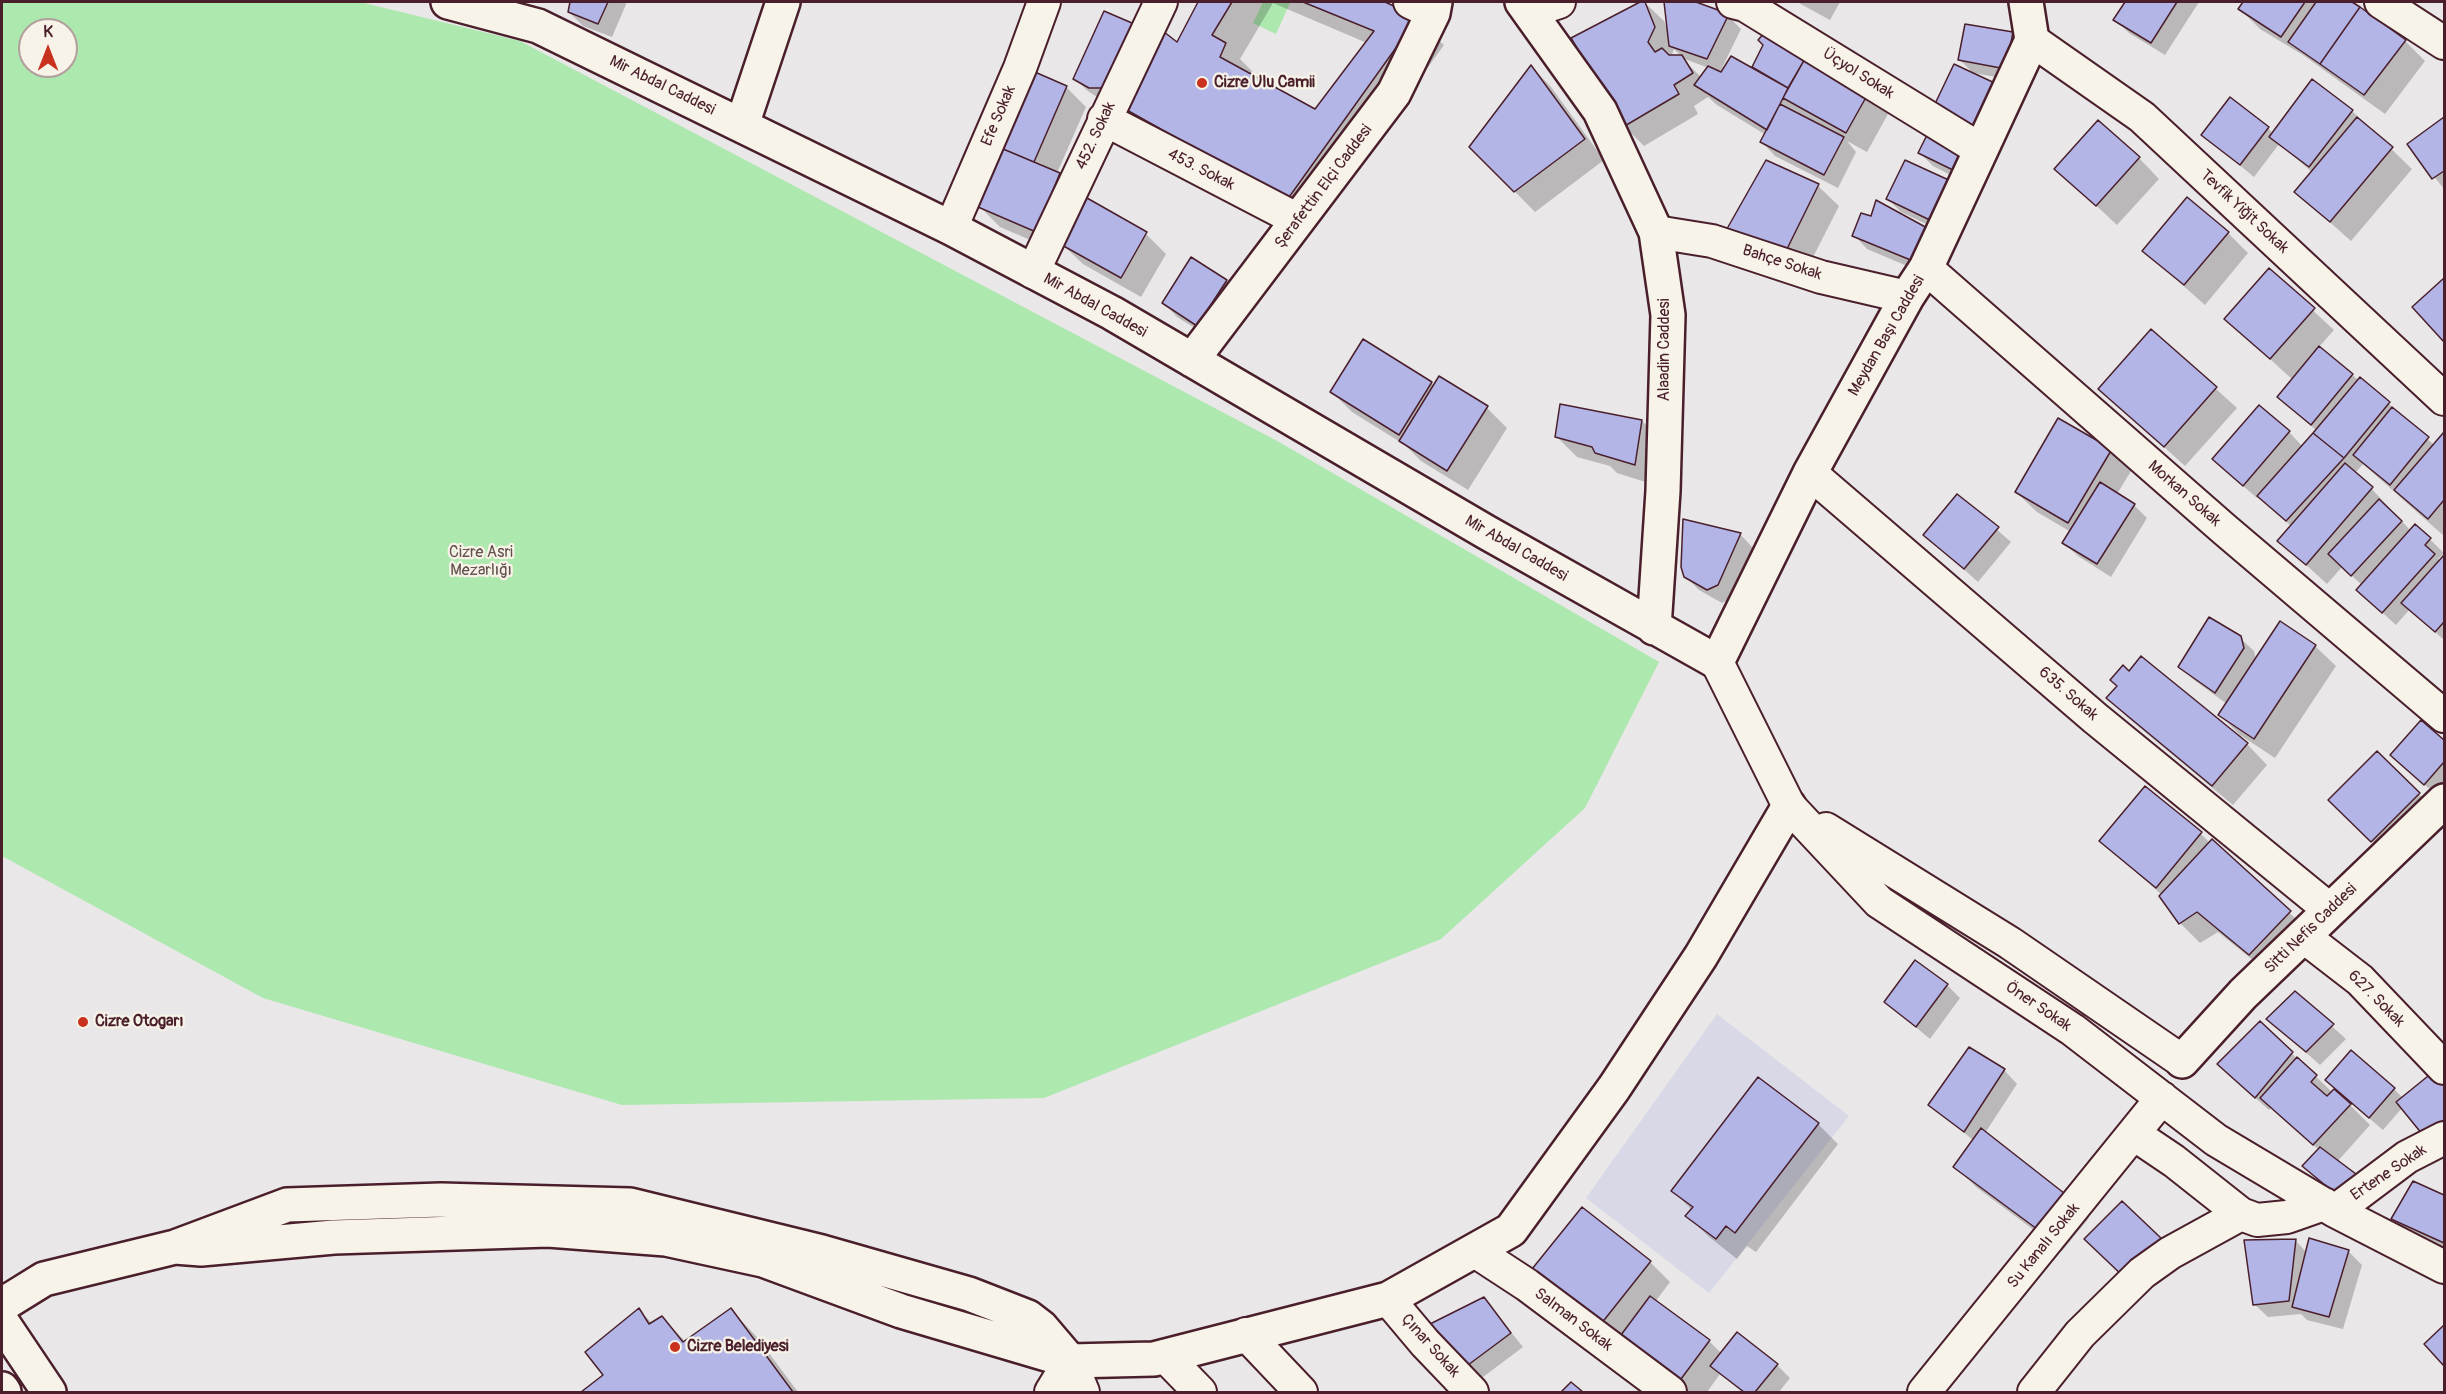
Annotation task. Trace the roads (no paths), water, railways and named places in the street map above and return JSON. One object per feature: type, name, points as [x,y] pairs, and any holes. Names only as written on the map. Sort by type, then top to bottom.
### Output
[{"type":"street","name":"Mir Abdal Caddesi","points":[[448,2],[538,26],[951,228],[1112,313],[1654,628],[1717,662]]},
{"type":"street","points":[[742,125],[783,2]]},
{"type":"street","name":"Efe Sokak","points":[[951,228],[1020,68],[1044,2]]},
{"type":"street","name":"452. Sokak","points":[[1033,272],[1161,2]]},
{"type":"street","name":"Üçyol Sokak","points":[[1733,2],[1746,5],[1982,150]]},
{"type":"street","points":[[2026,2],[2032,40]]},
{"type":"street","points":[[2382,2],[2445,43]]},
{"type":"street","name":"Şerafettin Elçi Caddesi","points":[[1192,360],[1394,93],[1426,5]]},
{"type":"street","name":"Alaadin Caddesi","points":[[1536,5],[1600,111],[1656,232],[1668,315],[1663,491],[1654,628]]},
{"type":"street","name":"Meydan Başı Caddesi","points":[[1717,662],[1810,473],[1907,297],[1926,267],[2032,40]]},
{"type":"street","name":"Tevfik Yiğit Sokak","points":[[2032,40],[2142,117],[2445,399]]},
{"type":"street","name":"453. Sokak","points":[[1104,119],[1298,220]]},
{"type":"street","name":"Bahçe Sokak","points":[[1656,232],[1712,240],[1821,276],[1907,297]]},
{"type":"street","name":"Morkan Sokak","points":[[1926,267],[2224,529],[2445,716]]},
{"type":"street","name":"635. Sokak","points":[[1810,473],[2095,718],[2330,910]]},
{"type":"street","name":"Öner Sokak","points":[[1717,662],[1789,806],[1879,902],[2073,1030],[2216,1140],[2330,1207],[2445,1267]]},
{"type":"street","name":"Sitti Nefis Caddesi","points":[[2182,1061],[2243,994],[2445,801]]},
{"type":"street","points":[[2,1305],[44,1279],[175,1247],[201,1249],[334,1237],[548,1230],[666,1239],[763,1260],[901,1311],[1070,1361],[1154,1359],[1388,1299],[1510,1230],[1614,1088],[1701,956],[1789,806],[2010,943],[2182,1061]]},
{"type":"street","name":"627. Sokak","points":[[2303,936],[2360,980],[2445,1068]]},
{"type":"street","name":"Su Kanalı Sokak","points":[[1924,1392],[2162,1098]]},
{"type":"street","points":[[2034,1392],[2080,1334],[2142,1273],[2170,1253],[2241,1214],[2174,1161],[2134,1134]]},
{"type":"street","name":"Ertene Sokak","points":[[2241,1214],[2257,1220],[2287,1217],[2330,1207],[2407,1157],[2445,1138]]},
{"type":"street","name":"Salman Sokak","points":[[1475,1251],[1527,1285],[1670,1392]]},
{"type":"street","name":"Çınar Sokak","points":[[1388,1299],[1425,1343],[1472,1392]]},
{"type":"street","points":[[2,1322],[49,1392]]},
{"type":"street","points":[[1246,1334],[1301,1392]]},
{"type":"street","points":[[1165,1356],[1200,1392]]},
{"type":"street","points":[[1051,1392],[1070,1361]]},
{"type":"street","points":[[1070,1361],[1083,1392]]},
{"type":"place","name":"Cizre Ulu Camii","points":[[1202,83]]},
{"type":"place","name":"Cizre Otogarı","points":[[83,1022]]},
{"type":"place","name":"Cizre Belediyesi","points":[[675,1347]]},
{"type":"park label","name":"Cizre Asri Mezarlığı","points":[[481,562]]}]
